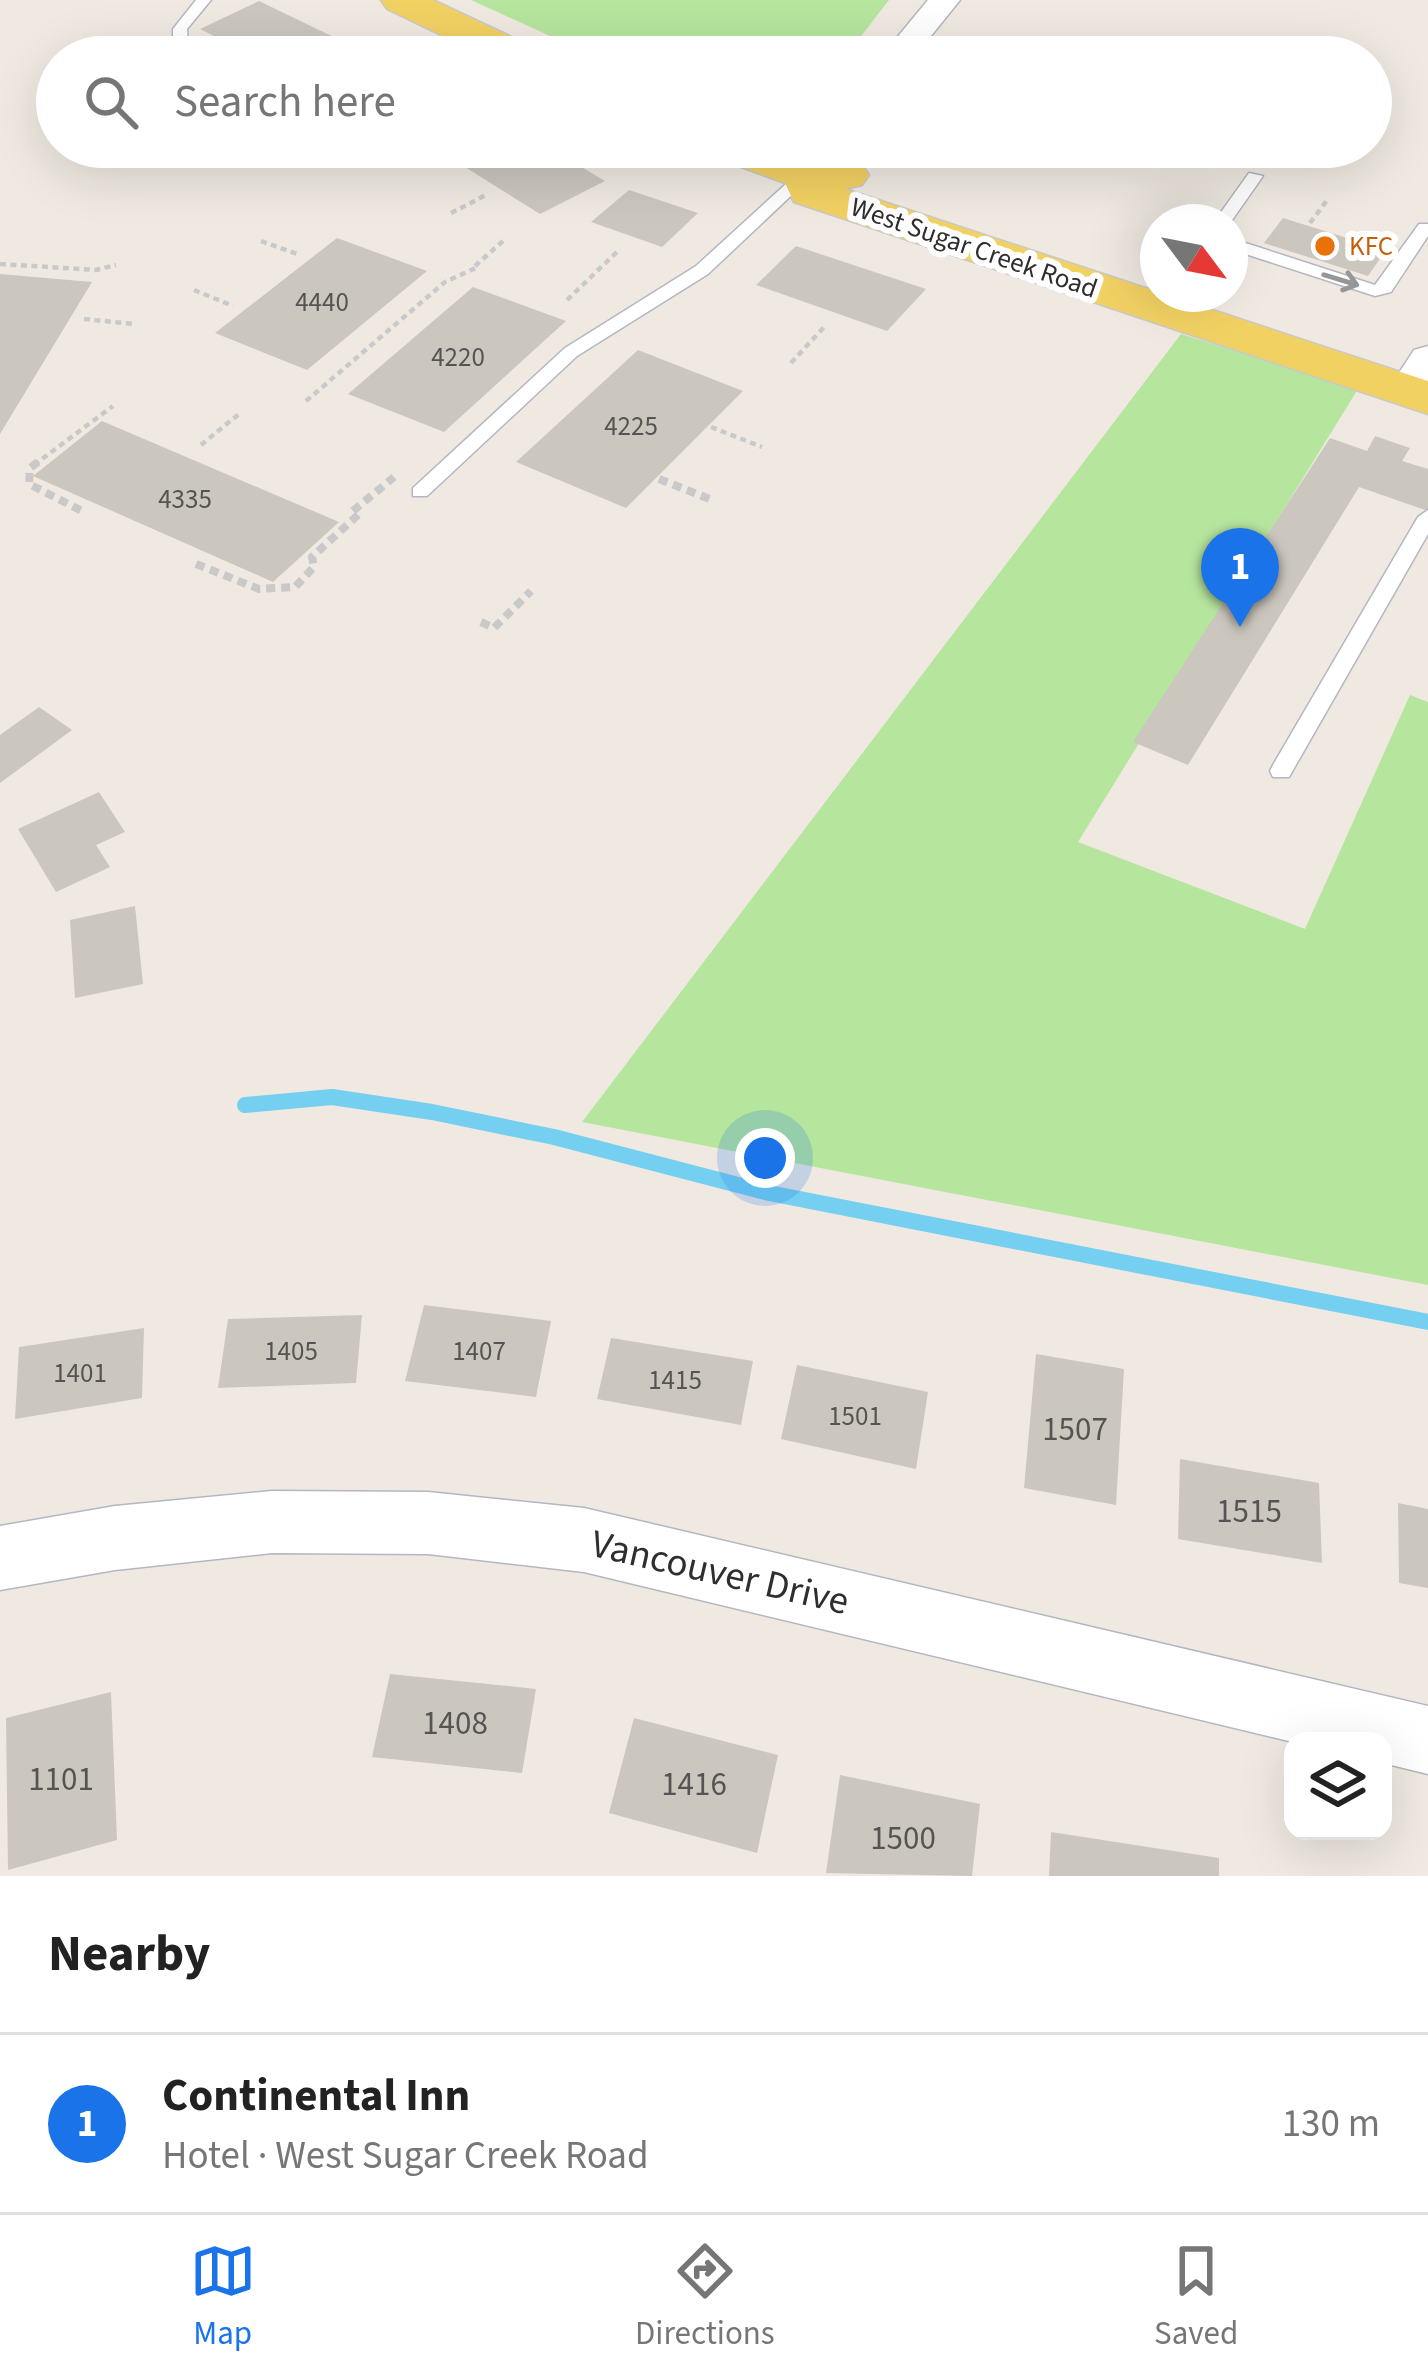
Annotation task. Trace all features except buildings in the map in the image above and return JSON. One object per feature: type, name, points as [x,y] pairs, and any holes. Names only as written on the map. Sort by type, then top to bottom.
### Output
[{"type":"main road","points":[[400,0],[476,36]]},
{"type":"main road","name":"West Sugar Creek Road","points":[[815,168],[810,192],[1423,375]]},
{"type":"main road","name":"West Sugar Creek Road","points":[[830,168],[1140,270]]},
{"type":"main road","name":"West Sugar Creek Road","points":[[1248,308],[1423,375]]},
{"type":"street","points":[[914,36],[944,0]]},
{"type":"street","name":"Vancouver Drive","points":[[0,1558],[115,1538],[292,1522],[428,1523],[584,1540],[1428,1740]]},
{"type":"lane","points":[[180,36],[180,29],[204,0]]},
{"type":"lane","points":[[420,492],[571,352],[702,270],[809,168]]},
{"type":"lane","points":[[1235,204],[1255,176]]},
{"type":"lane","points":[[1248,249],[1380,291],[1425,228]]},
{"type":"lane","points":[[1281,771],[1428,517]]},
{"type":"path","points":[[451,214],[486,195]]},
{"type":"path","points":[[1310,223],[1328,199]]},
{"type":"path","points":[[261,241],[300,255]]},
{"type":"path","points":[[306,401],[445,282],[476,267],[503,242]]},
{"type":"path","points":[[567,300],[620,250]]},
{"type":"path","points":[[0,264],[96,270],[116,265]]},
{"type":"path","points":[[194,290],[233,306]]},
{"type":"path","points":[[84,319],[134,324]]},
{"type":"path","points":[[791,362],[826,325]]},
{"type":"path","points":[[82,511],[29,484],[30,468],[113,406]]},
{"type":"path","points":[[201,445],[239,414]]},
{"type":"path","points":[[711,428],[762,447]]},
{"type":"path","points":[[196,564],[259,589],[295,586],[314,567],[312,557],[406,469]]},
{"type":"path","points":[[659,479],[712,500]]},
{"type":"path","points":[[481,622],[494,628],[531,591]]},
{"type":"green space","points":[[471,0],[889,0],[861,36],[550,36]]},
{"type":"green space","points":[[1181,334],[1358,389],[1078,842],[1305,929],[1410,695],[1428,702],[1428,1285],[582,1122]]},
{"type":"waterway","points":[[245,1105],[332,1097],[432,1112],[554,1137],[769,1193],[1428,1322]]},
{"type":"place","name":"KFC","points":[[1325,246]]},
{"type":"place","name":"Continental Inn","points":[[1240,627]]}]
